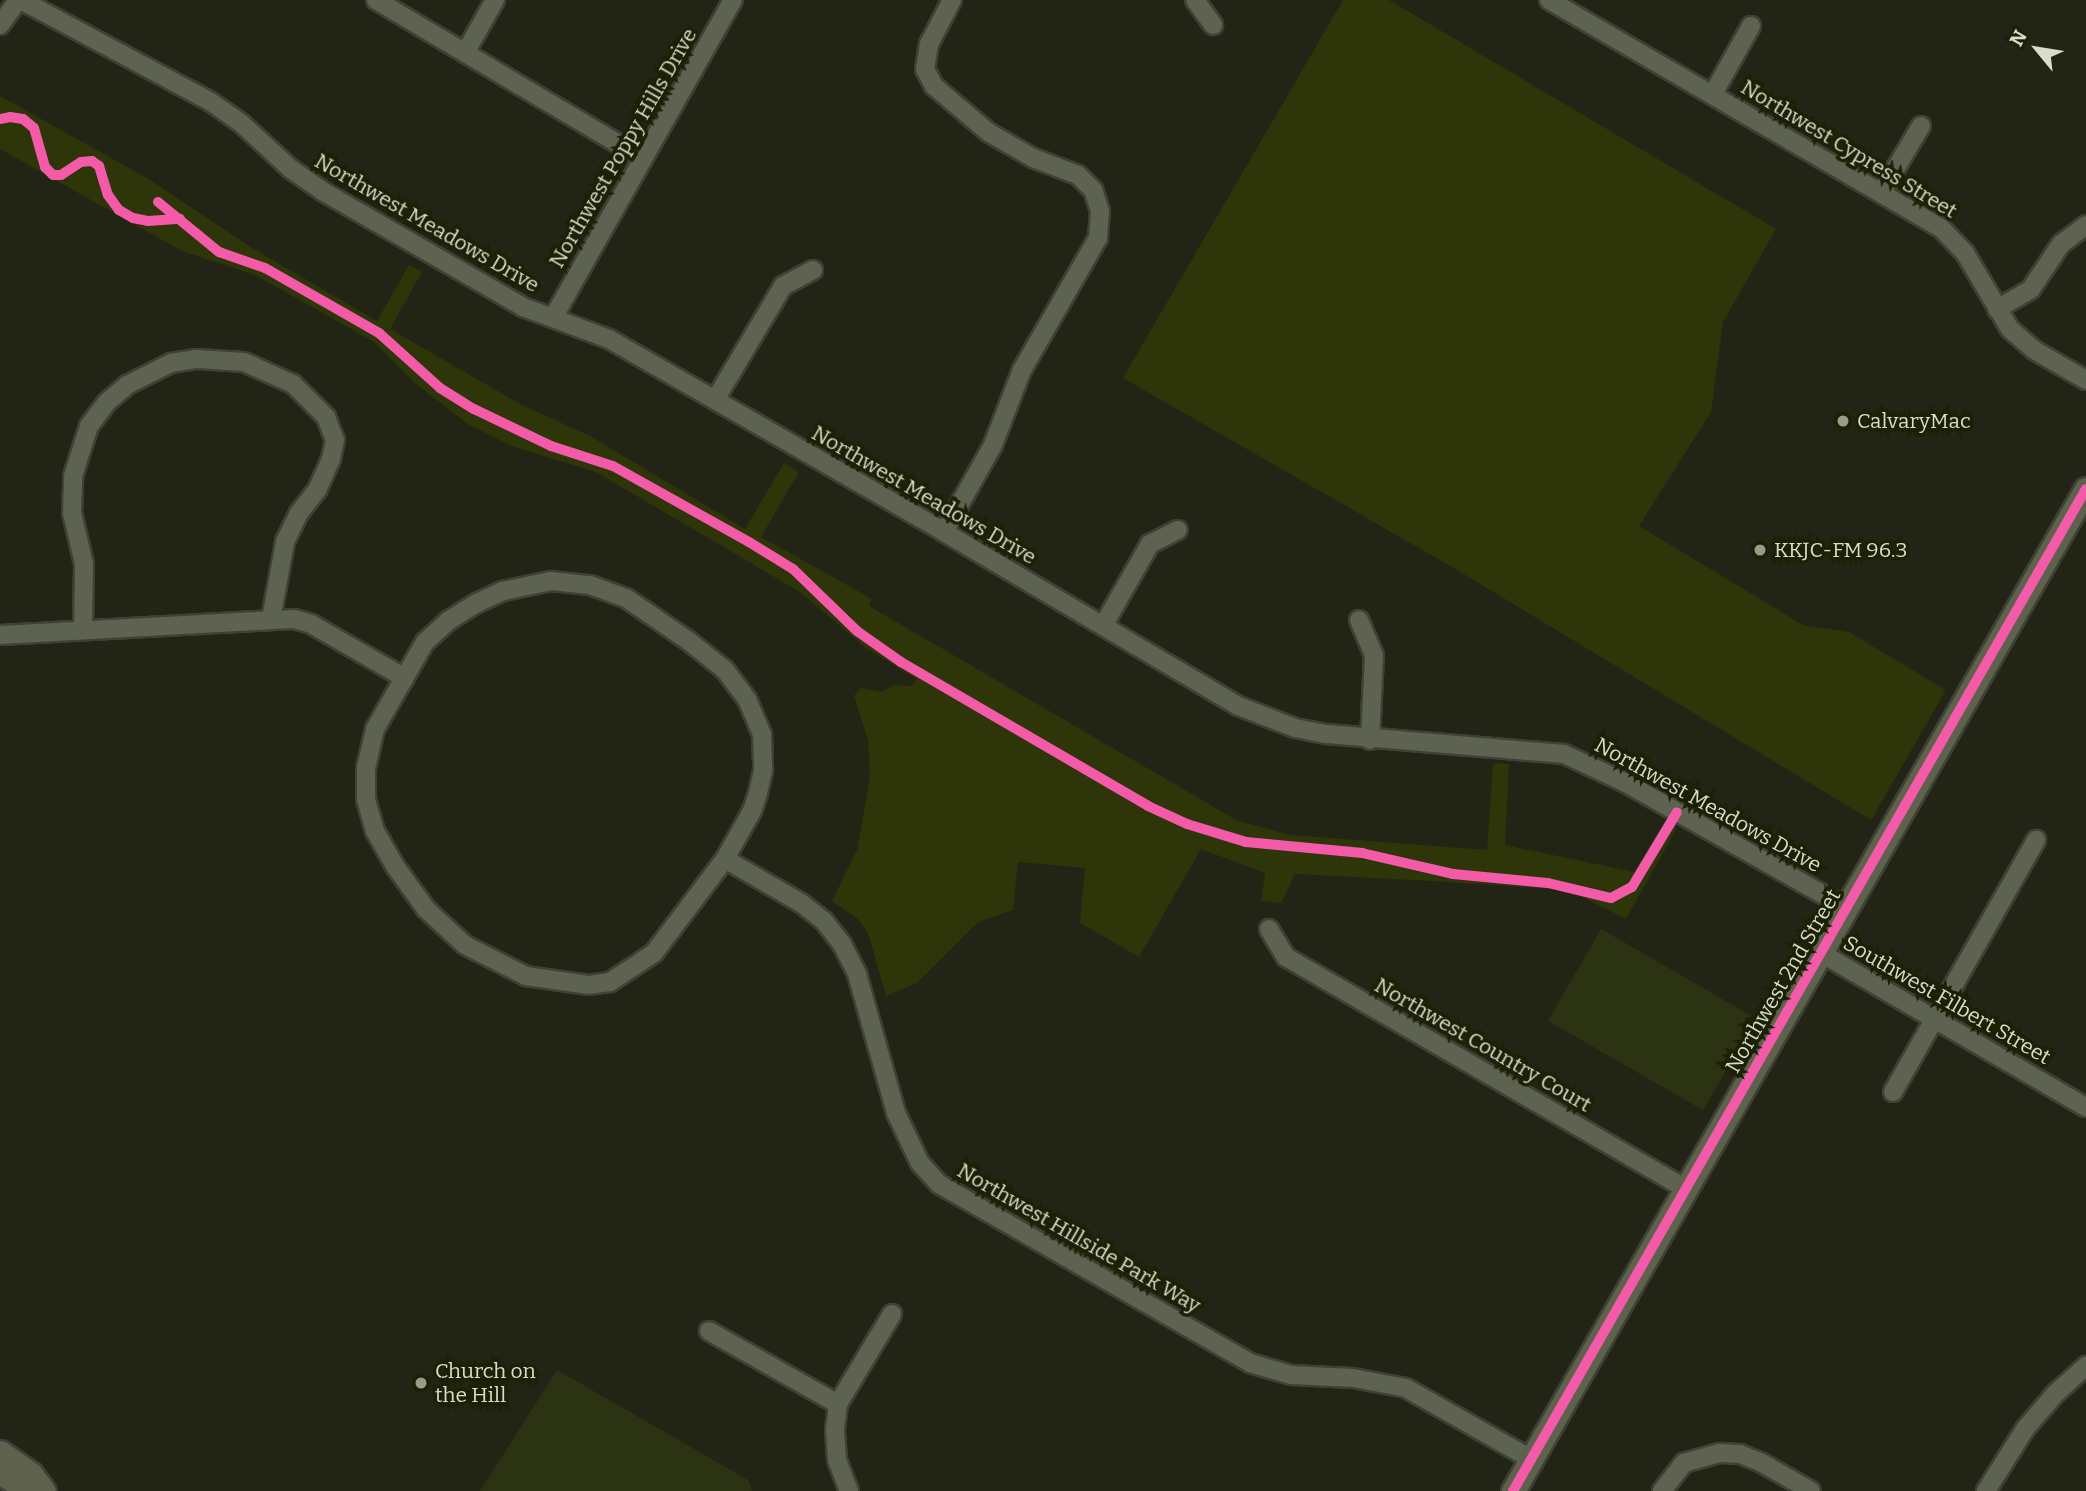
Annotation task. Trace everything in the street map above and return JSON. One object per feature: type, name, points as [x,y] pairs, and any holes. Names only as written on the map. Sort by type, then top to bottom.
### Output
[{"type":"main road","name":"Northwest 2nd Street","points":[[1513,1491],[2086,489]]},
{"type":"main road","points":[[0,1452],[31,1474],[44,1491]]},
{"type":"main road","points":[[0,1473],[30,1491]]},
{"type":"street","points":[[0,25],[20,0]]},
{"type":"street","name":"Northwest Meadows Drive","points":[[20,0],[211,102],[291,169],[324,192],[523,307],[608,339],[1262,718],[1295,728],[1370,740],[1564,754],[1626,783],[1847,908]]},
{"type":"street","points":[[376,0],[642,159]]},
{"type":"street","points":[[465,53],[495,0]]},
{"type":"street","name":"Northwest Poppy Hills Drive","points":[[553,318],[733,0]]},
{"type":"street","points":[[944,532],[993,445],[1022,370],[1098,238],[1101,211],[1093,190],[1078,175],[1033,158],[988,132],[934,86],[925,69],[929,44],[952,0]]},
{"type":"street","points":[[1195,0],[1213,24]]},
{"type":"street","name":"Northwest Cypress Street","points":[[1549,0],[1941,228],[1955,240],[1997,309],[2020,339],[2086,380]]},
{"type":"street","points":[[1713,94],[1751,26]]},
{"type":"street","points":[[1881,193],[1921,125]]},
{"type":"street","points":[[1997,309],[2031,289],[2061,244],[2086,225]]},
{"type":"street","points":[[715,400],[783,286],[813,270]]},
{"type":"street","points":[[83,629],[84,564],[72,513],[73,476],[86,435],[107,402],[127,385],[171,363],[197,359],[244,362],[293,384],[326,417],[335,440],[331,459],[317,490],[299,513],[285,542],[271,619]]},
{"type":"street","points":[[1103,626],[1150,544],[1178,530]]},
{"type":"street","points":[[551,581],[590,585],[626,598],[725,670],[747,699],[762,735],[763,771],[755,802],[725,859],[653,953],[610,982],[589,985],[526,976],[493,962],[465,945],[426,909],[395,866],[375,831],[366,799],[366,768],[375,729],[425,642],[448,621],[503,591],[551,581]]},
{"type":"street","points":[[0,635],[294,619],[311,624],[405,678]]},
{"type":"street","points":[[1359,620],[1374,655],[1370,740]]},
{"type":"street","points":[[1894,1092],[2036,840]]},
{"type":"street","name":"Northwest Hillside Park Way","points":[[725,859],[801,903],[824,921],[842,944],[857,974],[896,1112],[920,1163],[939,1184],[1250,1363],[1291,1375],[1353,1378],[1406,1388],[1531,1459]]},
{"type":"street","name":"Northwest Country Court","points":[[1269,929],[1286,957],[1686,1189]]},
{"type":"street","name":"Southwest Filbert Street","points":[[1821,953],[2086,1107]]},
{"type":"street","points":[[849,1491],[837,1460],[835,1429],[838,1404],[892,1314]]},
{"type":"street","points":[[709,1331],[838,1404]]},
{"type":"street","points":[[1986,1491],[2025,1429],[2055,1394],[2086,1366]]},
{"type":"street","points":[[1662,1491],[1684,1463],[1720,1453],[1740,1454],[1762,1463],[1811,1491]]},
{"type":"shaded area","points":[[1343,0],[1389,0],[1776,229],[1723,322],[1711,412],[1639,526],[1803,625],[1849,632],[1946,690],[1871,820],[1452,567],[1123,378]]},
{"type":"shaded area","points":[[0,96],[147,178],[254,249],[377,321],[409,265],[422,272],[390,329],[522,405],[590,436],[745,529],[784,463],[799,472],[761,537],[872,599],[869,606],[1238,821],[1291,835],[1487,850],[1493,763],[1509,764],[1505,845],[1634,872],[1665,821],[1677,828],[1626,919],[1568,890],[1295,874],[1281,903],[1261,901],[1265,873],[1201,849],[1139,957],[1080,923],[1085,868],[1018,862],[1013,910],[978,922],[917,983],[886,996],[868,933],[858,919],[832,901],[857,850],[870,777],[868,740],[854,696],[861,688],[882,692],[893,685],[911,686],[917,679],[866,648],[800,592],[596,472],[511,446],[468,424],[416,384],[374,342],[255,275],[182,251],[0,149]]},
{"type":"shaded area","points":[[1601,929],[1756,1018],[1703,1110],[1548,1021]]},
{"type":"shaded area","points":[[557,1370],[748,1480],[752,1491],[480,1491]]},
{"type":"cycle path","points":[[0,119],[23,119],[34,128],[45,167],[53,175],[61,175],[81,162],[92,161],[99,166],[108,195],[119,210],[133,218],[148,221],[180,219]]},
{"type":"cycle path","points":[[158,202],[219,252],[265,268],[379,333],[440,388],[474,409],[551,446],[613,466],[749,542],[793,569],[857,631],[901,662],[1148,806],[1187,824],[1246,842],[1362,853],[1453,874],[1548,883],[1611,898],[1632,887],[1677,812]]},
{"type":"cycle path","points":[[1513,1491],[2086,489]]},
{"type":"place","name":"CalvaryMac","points":[[1843,421]]},
{"type":"place","name":"KKJC-FM 96.3","points":[[1760,550]]},
{"type":"place","name":"Church on the Hill","points":[[421,1383]]}]
